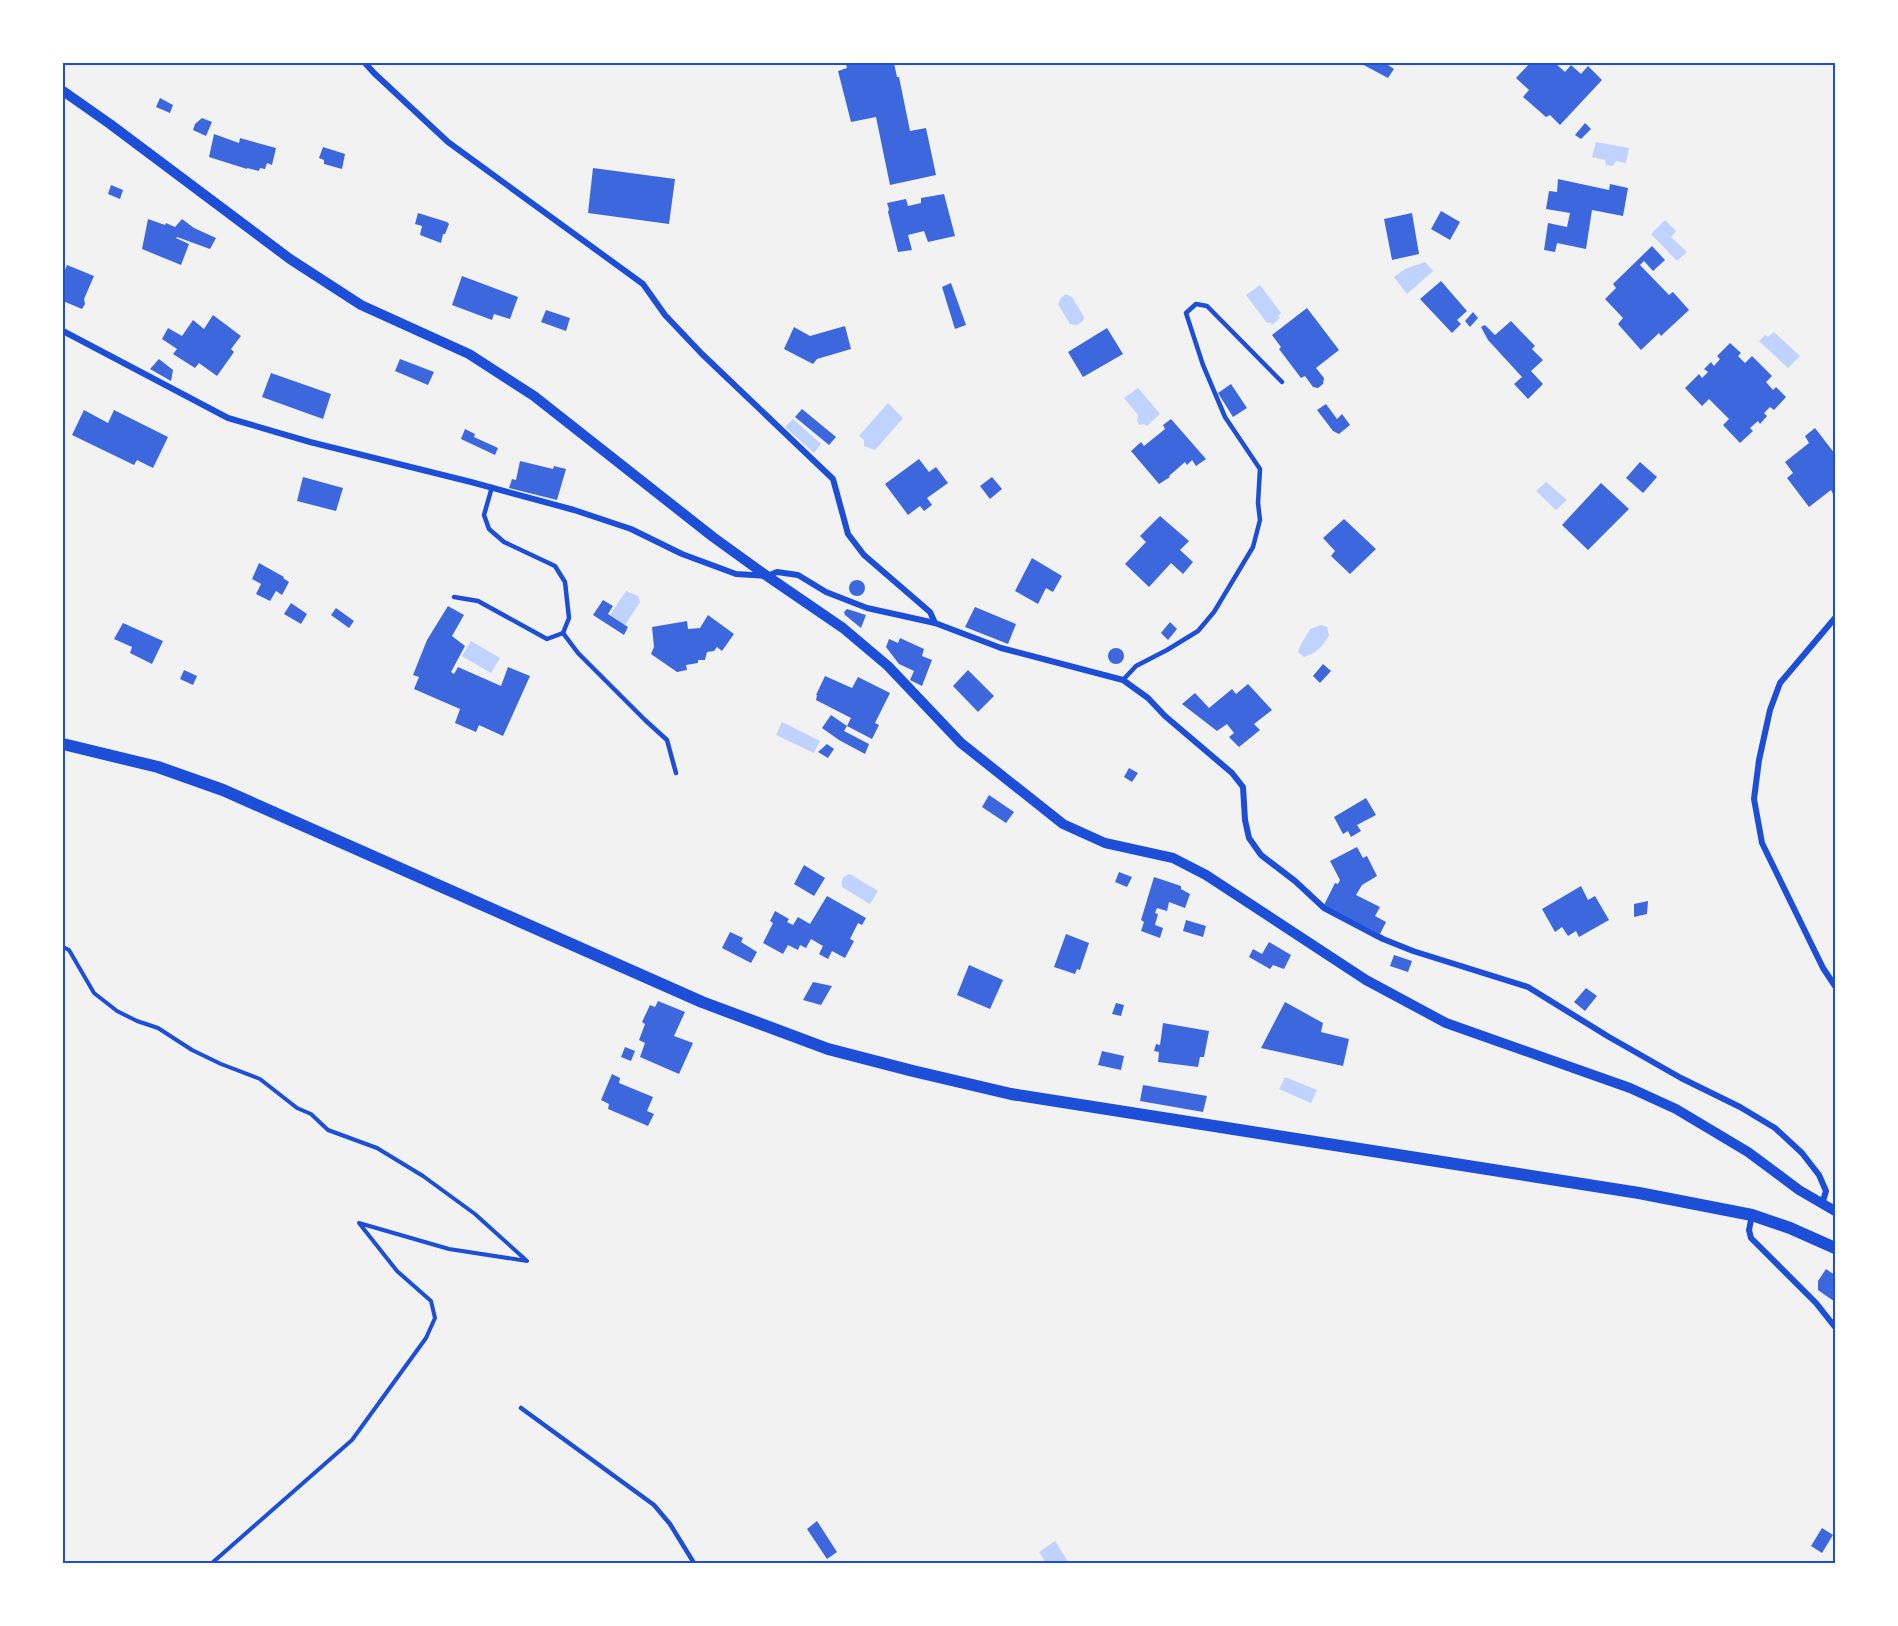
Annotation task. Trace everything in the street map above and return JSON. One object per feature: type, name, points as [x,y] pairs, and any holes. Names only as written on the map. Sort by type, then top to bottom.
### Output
[{"type":"main road","points":[[63,744],[158,767],[223,790],[702,1002],[828,1049],[1011,1094],[1639,1193],[1752,1215],[1790,1228],[1835,1248]]},
{"type":"street","points":[[365,63],[448,142],[643,284],[665,315],[702,354],[833,479],[848,534],[864,555],[930,612],[935,623]]},
{"type":"street","points":[[63,92],[110,124],[290,259],[361,305],[470,354],[534,396],[713,537],[843,628],[888,666],[961,743],[1063,824],[1105,843],[1173,858],[1206,875],[1366,980],[1446,1023],[1630,1088],[1676,1109],[1748,1152],[1799,1190],[1835,1211]]},
{"type":"street","points":[[63,331],[228,418],[310,442],[492,487],[574,510],[631,528],[682,554],[736,574],[767,576],[777,572],[798,576],[826,592],[867,608],[935,623],[1001,648],[1123,680],[1148,698],[1165,716],[1232,773],[1243,787],[1245,820],[1250,838],[1261,855],[1295,881],[1324,908],[1383,939],[1413,951],[1528,987],[1660,1067],[1740,1107],[1775,1128],[1802,1153],[1819,1175],[1826,1191],[1822,1204]]},
{"type":"street","points":[[1835,618],[1780,683],[1770,710],[1759,760],[1754,799],[1762,843],[1823,968],[1835,986]]},
{"type":"street","points":[[1752,1215],[1749,1230],[1751,1238],[1816,1304],[1835,1327]]},
{"type":"lane","points":[[1123,680],[1136,666],[1198,630],[1214,612],[1253,547],[1260,520],[1258,503],[1260,468],[1225,417],[1203,365],[1186,313],[1196,304],[1207,306],[1282,381]]},
{"type":"lane","points":[[454,597],[478,601],[547,639],[563,633],[569,618],[565,582],[555,566],[504,542],[489,529],[484,515],[492,487]]},
{"type":"lane","points":[[563,633],[578,653],[667,740],[676,773]]},
{"type":"lane","points":[[520,1408],[654,1505],[670,1524],[694,1563]]},
{"type":"path","points":[[63,947],[69,950],[94,993],[117,1011],[158,1028],[192,1050],[221,1064],[260,1079],[297,1108],[311,1114],[328,1130],[377,1148],[475,1214],[527,1261],[449,1249],[359,1223],[397,1271],[431,1301],[435,1318],[426,1338],[352,1440],[212,1563]]},
{"type":"water","points":[[1596,142],[1629,148],[1626,163],[1616,161],[1613,166],[1606,165],[1605,160],[1592,157]]},
{"type":"water","points":[[1665,220],[1676,231],[1671,237],[1687,252],[1677,261],[1651,234]]},
{"type":"water","points":[[1425,262],[1433,271],[1407,294],[1394,277],[1405,269]]},
{"type":"water","points":[[1260,285],[1281,313],[1278,316],[1280,318],[1272,325],[1270,322],[1267,323],[1246,295]]},
{"type":"water","points":[[1066,294],[1072,297],[1084,317],[1083,321],[1077,325],[1070,324],[1058,304]]},
{"type":"water","points":[[1774,332],[1800,356],[1788,368],[1759,341],[1765,335],[1768,337]]},
{"type":"water","points":[[1138,388],[1160,414],[1147,426],[1139,425],[1138,415],[1124,398]]},
{"type":"water","points":[[888,403],[903,418],[875,450],[864,446],[864,440],[859,436]]},
{"type":"water","points":[[793,419],[821,444],[814,453],[785,427]]},
{"type":"water","points":[[1546,482],[1567,500],[1556,510],[1536,491]]},
{"type":"water","points":[[626,591],[638,596],[640,602],[625,625],[610,615]]},
{"type":"water","points":[[1321,625],[1327,627],[1329,635],[1319,649],[1304,657],[1298,652],[1302,643],[1310,629]]},
{"type":"water","points":[[471,641],[500,658],[491,673],[462,656]]},
{"type":"water","points":[[782,722],[820,741],[814,753],[776,735]]},
{"type":"water","points":[[850,874],[878,891],[870,904],[842,887],[843,879]]},
{"type":"water","points":[[1285,1077],[1317,1090],[1311,1103],[1279,1089]]},
{"type":"water","points":[[1055,1541],[1069,1563],[1046,1563],[1039,1552]]},
{"type":"building","points":[[894,63],[910,131],[926,128],[936,175],[890,185],[876,117],[851,122],[838,71],[847,68],[846,64]]},
{"type":"building","points":[[1360,63],[1385,63],[1394,69],[1388,78]]},
{"type":"building","points":[[1530,63],[1555,63],[1565,72],[1571,65],[1581,74],[1588,66],[1602,80],[1560,125],[1550,115],[1546,117],[1523,97],[1529,90],[1516,78]]},
{"type":"building","points":[[160,98],[173,105],[170,113],[156,107]]},
{"type":"building","points":[[202,118],[212,122],[206,136],[193,130],[195,124]]},
{"type":"building","points":[[1585,123],[1591,129],[1581,139],[1575,135]]},
{"type":"building","points":[[214,134],[239,143],[240,138],[276,148],[272,165],[267,163],[265,169],[260,168],[259,171],[209,157]]},
{"type":"building","points":[[323,147],[345,154],[342,169],[324,164],[324,160],[319,158]]},
{"type":"building","points":[[593,168],[675,179],[669,224],[588,213]]},
{"type":"building","points":[[1558,179],[1609,190],[1610,184],[1628,188],[1623,216],[1592,210],[1586,249],[1557,243],[1555,252],[1544,250],[1548,223],[1567,227],[1570,213],[1546,209],[1549,191],[1557,192]]},
{"type":"building","points":[[111,185],[123,190],[120,199],[108,194]]},
{"type":"building","points":[[944,194],[955,236],[928,242],[924,231],[908,235],[912,250],[898,252],[887,203],[906,199],[908,206],[921,203],[921,198]]},
{"type":"building","points":[[1441,211],[1460,222],[1450,240],[1431,229]]},
{"type":"building","points":[[418,213],[449,224],[441,243],[420,235],[422,226],[415,224]]},
{"type":"building","points":[[1412,213],[1419,254],[1392,260],[1384,219]]},
{"type":"building","points":[[148,219],[175,227],[182,219],[194,228],[216,238],[210,249],[177,237],[189,244],[181,265],[142,249]]},
{"type":"building","points":[[1652,246],[1665,260],[1653,271],[1644,261],[1640,265],[1669,295],[1673,292],[1689,310],[1661,336],[1659,333],[1641,350],[1618,324],[1623,318],[1605,299],[1616,288],[1613,284]]},
{"type":"building","points":[[67,265],[94,276],[82,309],[63,301],[63,275]]},
{"type":"building","points":[[462,276],[518,297],[510,319],[494,314],[492,320],[452,305]]},
{"type":"building","points":[[1441,281],[1467,311],[1457,320],[1461,324],[1452,333],[1420,299]]},
{"type":"building","points":[[951,283],[966,325],[955,329],[942,287]]},
{"type":"building","points":[[1307,308],[1339,350],[1316,368],[1324,378],[1323,384],[1318,388],[1313,387],[1305,376],[1301,378],[1279,349],[1281,347],[1272,335]]},
{"type":"building","points":[[546,310],[570,318],[566,331],[541,322]]},
{"type":"building","points":[[1473,312],[1478,318],[1470,327],[1465,321]]},
{"type":"building","points":[[213,315],[241,336],[231,349],[234,352],[217,376],[199,363],[195,368],[173,354],[177,349],[162,339],[168,328],[182,336],[193,320],[204,329]]},
{"type":"building","points":[[1511,321],[1535,346],[1532,349],[1543,360],[1531,371],[1543,384],[1528,399],[1514,384],[1522,377],[1488,340],[1481,327],[1485,325],[1495,335]]},
{"type":"building","points":[[845,326],[851,349],[817,359],[813,364],[784,349],[794,327],[810,336]]},
{"type":"building","points":[[1107,328],[1123,354],[1083,377],[1068,352]]},
{"type":"building","points":[[1730,343],[1741,353],[1738,356],[1745,363],[1752,356],[1772,376],[1766,382],[1773,390],[1776,387],[1786,397],[1774,410],[1770,407],[1764,413],[1767,416],[1760,424],[1758,421],[1750,428],[1753,431],[1740,443],[1723,425],[1729,419],[1709,399],[1702,406],[1685,388],[1699,374],[1702,378],[1708,372],[1704,369],[1711,362],[1714,366],[1720,359],[1717,356]]},
{"type":"building","points":[[159,359],[173,370],[171,381],[150,369]]},
{"type":"building","points":[[400,359],[434,372],[428,385],[395,371]]},
{"type":"building","points":[[271,373],[331,394],[323,419],[262,397]]},
{"type":"building","points":[[1231,384],[1247,408],[1233,417],[1218,393]]},
{"type":"building","points":[[1326,404],[1337,419],[1342,414],[1350,425],[1339,434],[1333,431],[1317,410]]},
{"type":"building","points":[[802,409],[836,437],[829,445],[795,417]]},
{"type":"building","points":[[84,410],[108,423],[114,410],[168,437],[153,468],[137,460],[134,465],[72,435]]},
{"type":"building","points":[[1171,419],[1206,459],[1196,466],[1192,460],[1187,465],[1185,462],[1159,484],[1131,451],[1141,442],[1144,446],[1165,429],[1163,425]]},
{"type":"building","points":[[1815,428],[1835,454],[1835,498],[1831,490],[1809,507],[1787,478],[1793,473],[1785,462],[1809,443],[1805,436]]},
{"type":"building","points":[[465,429],[475,434],[474,437],[498,448],[495,455],[461,439]]},
{"type":"building","points":[[919,459],[929,472],[936,467],[948,483],[927,498],[932,505],[924,511],[920,506],[908,515],[885,484]]},
{"type":"building","points":[[520,461],[553,469],[554,466],[566,469],[557,500],[509,488],[512,479],[516,480]]},
{"type":"building","points":[[1640,462],[1657,477],[1643,493],[1626,478]]},
{"type":"building","points":[[303,477],[343,488],[336,511],[297,501]]},
{"type":"building","points":[[992,477],[1002,489],[990,499],[980,486]]},
{"type":"building","points":[[1601,483],[1629,509],[1588,550],[1562,525]]},
{"type":"building","points":[[1160,516],[1189,541],[1180,550],[1193,562],[1183,574],[1171,563],[1149,587],[1125,564],[1146,542],[1140,536]]},
{"type":"building","points":[[1344,519],[1376,549],[1350,574],[1331,556],[1335,551],[1323,538]]},
{"type":"building","points":[[1032,558],[1062,576],[1053,592],[1046,588],[1038,604],[1015,591]]},
{"type":"building","points":[[259,563],[289,582],[282,595],[276,591],[270,601],[256,594],[261,584],[252,579]]},
{"type":"building","points":[[857,580],[865,588],[857,596],[849,588]]},
{"type":"building","points":[[603,600],[613,606],[608,614],[628,627],[624,635],[593,615]]},
{"type":"building","points":[[291,603],[307,614],[301,624],[284,614]]},
{"type":"building","points":[[448,606],[464,615],[452,636],[465,646],[451,672],[454,674],[458,667],[501,686],[508,667],[530,676],[503,736],[479,725],[476,732],[455,723],[460,709],[414,689],[419,677],[413,675],[427,640]]},
{"type":"building","points":[[975,607],[1016,624],[1008,644],[965,627]]},
{"type":"building","points":[[336,608],[354,621],[349,628],[331,615]]},
{"type":"building","points":[[847,609],[866,615],[861,628],[845,615],[844,612]]},
{"type":"building","points":[[708,615],[734,634],[722,651],[717,647],[714,651],[707,652],[705,660],[686,665],[687,670],[677,672],[651,654],[654,647],[652,627],[687,621],[688,629],[700,628]]},
{"type":"building","points":[[1170,622],[1177,629],[1168,640],[1161,633]]},
{"type":"building","points":[[123,623],[163,641],[152,664],[130,653],[132,647],[114,639]]},
{"type":"building","points":[[900,638],[924,649],[922,656],[932,660],[922,686],[910,680],[914,671],[899,664],[886,647],[889,639],[898,643]]},
{"type":"building","points":[[1116,648],[1124,656],[1116,664],[1108,656]]},
{"type":"building","points":[[1323,664],[1331,671],[1320,683],[1313,676]]},
{"type":"building","points":[[184,670],[197,676],[193,685],[180,679]]},
{"type":"building","points":[[968,670],[994,696],[978,712],[953,686]]},
{"type":"building","points":[[825,676],[852,688],[858,677],[890,693],[875,723],[879,725],[872,739],[847,726],[851,718],[816,700]]},
{"type":"building","points":[[1248,684],[1272,710],[1254,724],[1260,730],[1239,747],[1229,737],[1234,733],[1227,724],[1217,731],[1182,704],[1195,693],[1209,708],[1232,689],[1236,694]]},
{"type":"building","points":[[831,715],[847,726],[844,731],[869,744],[865,754],[822,728]]},
{"type":"building","points":[[827,744],[834,749],[828,758],[818,752]]},
{"type":"building","points":[[1129,768],[1138,773],[1132,782],[1124,777]]},
{"type":"building","points":[[989,795],[1014,812],[1006,823],[982,807]]},
{"type":"building","points":[[1366,798],[1376,815],[1357,825],[1361,831],[1351,837],[1348,831],[1343,834],[1334,817]]},
{"type":"building","points":[[1357,847],[1363,858],[1367,856],[1377,876],[1362,885],[1356,895],[1380,907],[1375,916],[1386,922],[1380,934],[1324,905],[1335,883],[1338,884],[1340,880],[1330,861]]},
{"type":"building","points":[[804,865],[825,878],[814,896],[794,884]]},
{"type":"building","points":[[1119,872],[1132,877],[1127,887],[1115,882]]},
{"type":"building","points":[[1154,877],[1181,886],[1181,889],[1190,894],[1185,908],[1169,902],[1167,911],[1157,908],[1155,925],[1163,928],[1160,938],[1141,931],[1144,922],[1141,920]]},
{"type":"building","points":[[1581,886],[1588,900],[1595,896],[1609,920],[1579,937],[1576,931],[1568,936],[1562,927],[1555,932],[1542,909]]},
{"type":"building","points":[[827,896],[866,918],[862,925],[858,923],[850,939],[854,941],[845,958],[832,951],[828,959],[819,954],[823,946],[811,939],[806,948],[800,945],[798,950],[788,945],[783,954],[763,943],[773,923],[770,921],[775,911],[789,919],[787,922],[793,925],[798,917],[810,924]]},
{"type":"building","points":[[1648,901],[1647,914],[1634,917],[1634,904]]},
{"type":"building","points":[[1186,920],[1206,926],[1203,937],[1183,931]]},
{"type":"building","points":[[730,932],[743,938],[741,942],[757,952],[751,963],[722,948]]},
{"type":"building","points":[[1066,934],[1089,943],[1080,970],[1077,969],[1075,974],[1054,967]]},
{"type":"building","points":[[1269,942],[1291,955],[1284,969],[1273,965],[1270,969],[1249,957],[1253,949],[1262,954]]},
{"type":"building","points":[[1394,955],[1412,961],[1408,972],[1390,966]]},
{"type":"building","points":[[969,965],[1003,980],[990,1009],[957,995]]},
{"type":"building","points":[[813,982],[832,986],[821,1005],[803,1000]]},
{"type":"building","points":[[1586,988],[1597,996],[1585,1011],[1574,1002]]},
{"type":"building","points":[[658,1001],[685,1012],[674,1036],[693,1043],[679,1074],[640,1057],[645,1043],[639,1040],[645,1024],[642,1022],[650,1005],[655,1007]]},
{"type":"building","points":[[1285,1002],[1323,1023],[1321,1032],[1349,1039],[1343,1066],[1261,1048]]},
{"type":"building","points":[[1116,1003],[1124,1005],[1121,1016],[1112,1014]]},
{"type":"building","points":[[1163,1023],[1209,1031],[1204,1057],[1200,1057],[1198,1067],[1158,1062],[1159,1052],[1154,1051],[1156,1044],[1160,1045]]},
{"type":"building","points":[[625,1047],[635,1051],[631,1061],[621,1057]]},
{"type":"building","points":[[1102,1051],[1124,1056],[1121,1070],[1098,1065]]},
{"type":"building","points":[[612,1074],[620,1078],[619,1083],[653,1097],[647,1111],[654,1114],[648,1126],[608,1109],[609,1104],[601,1100]]},
{"type":"building","points":[[1143,1085],[1207,1096],[1203,1112],[1140,1101]]},
{"type":"building","points":[[1826,1269],[1835,1275],[1835,1302],[1818,1290],[1818,1281]]},
{"type":"building","points":[[817,1521],[837,1552],[827,1559],[807,1529]]},
{"type":"building","points":[[1822,1528],[1833,1535],[1822,1553],[1811,1546]]}]
